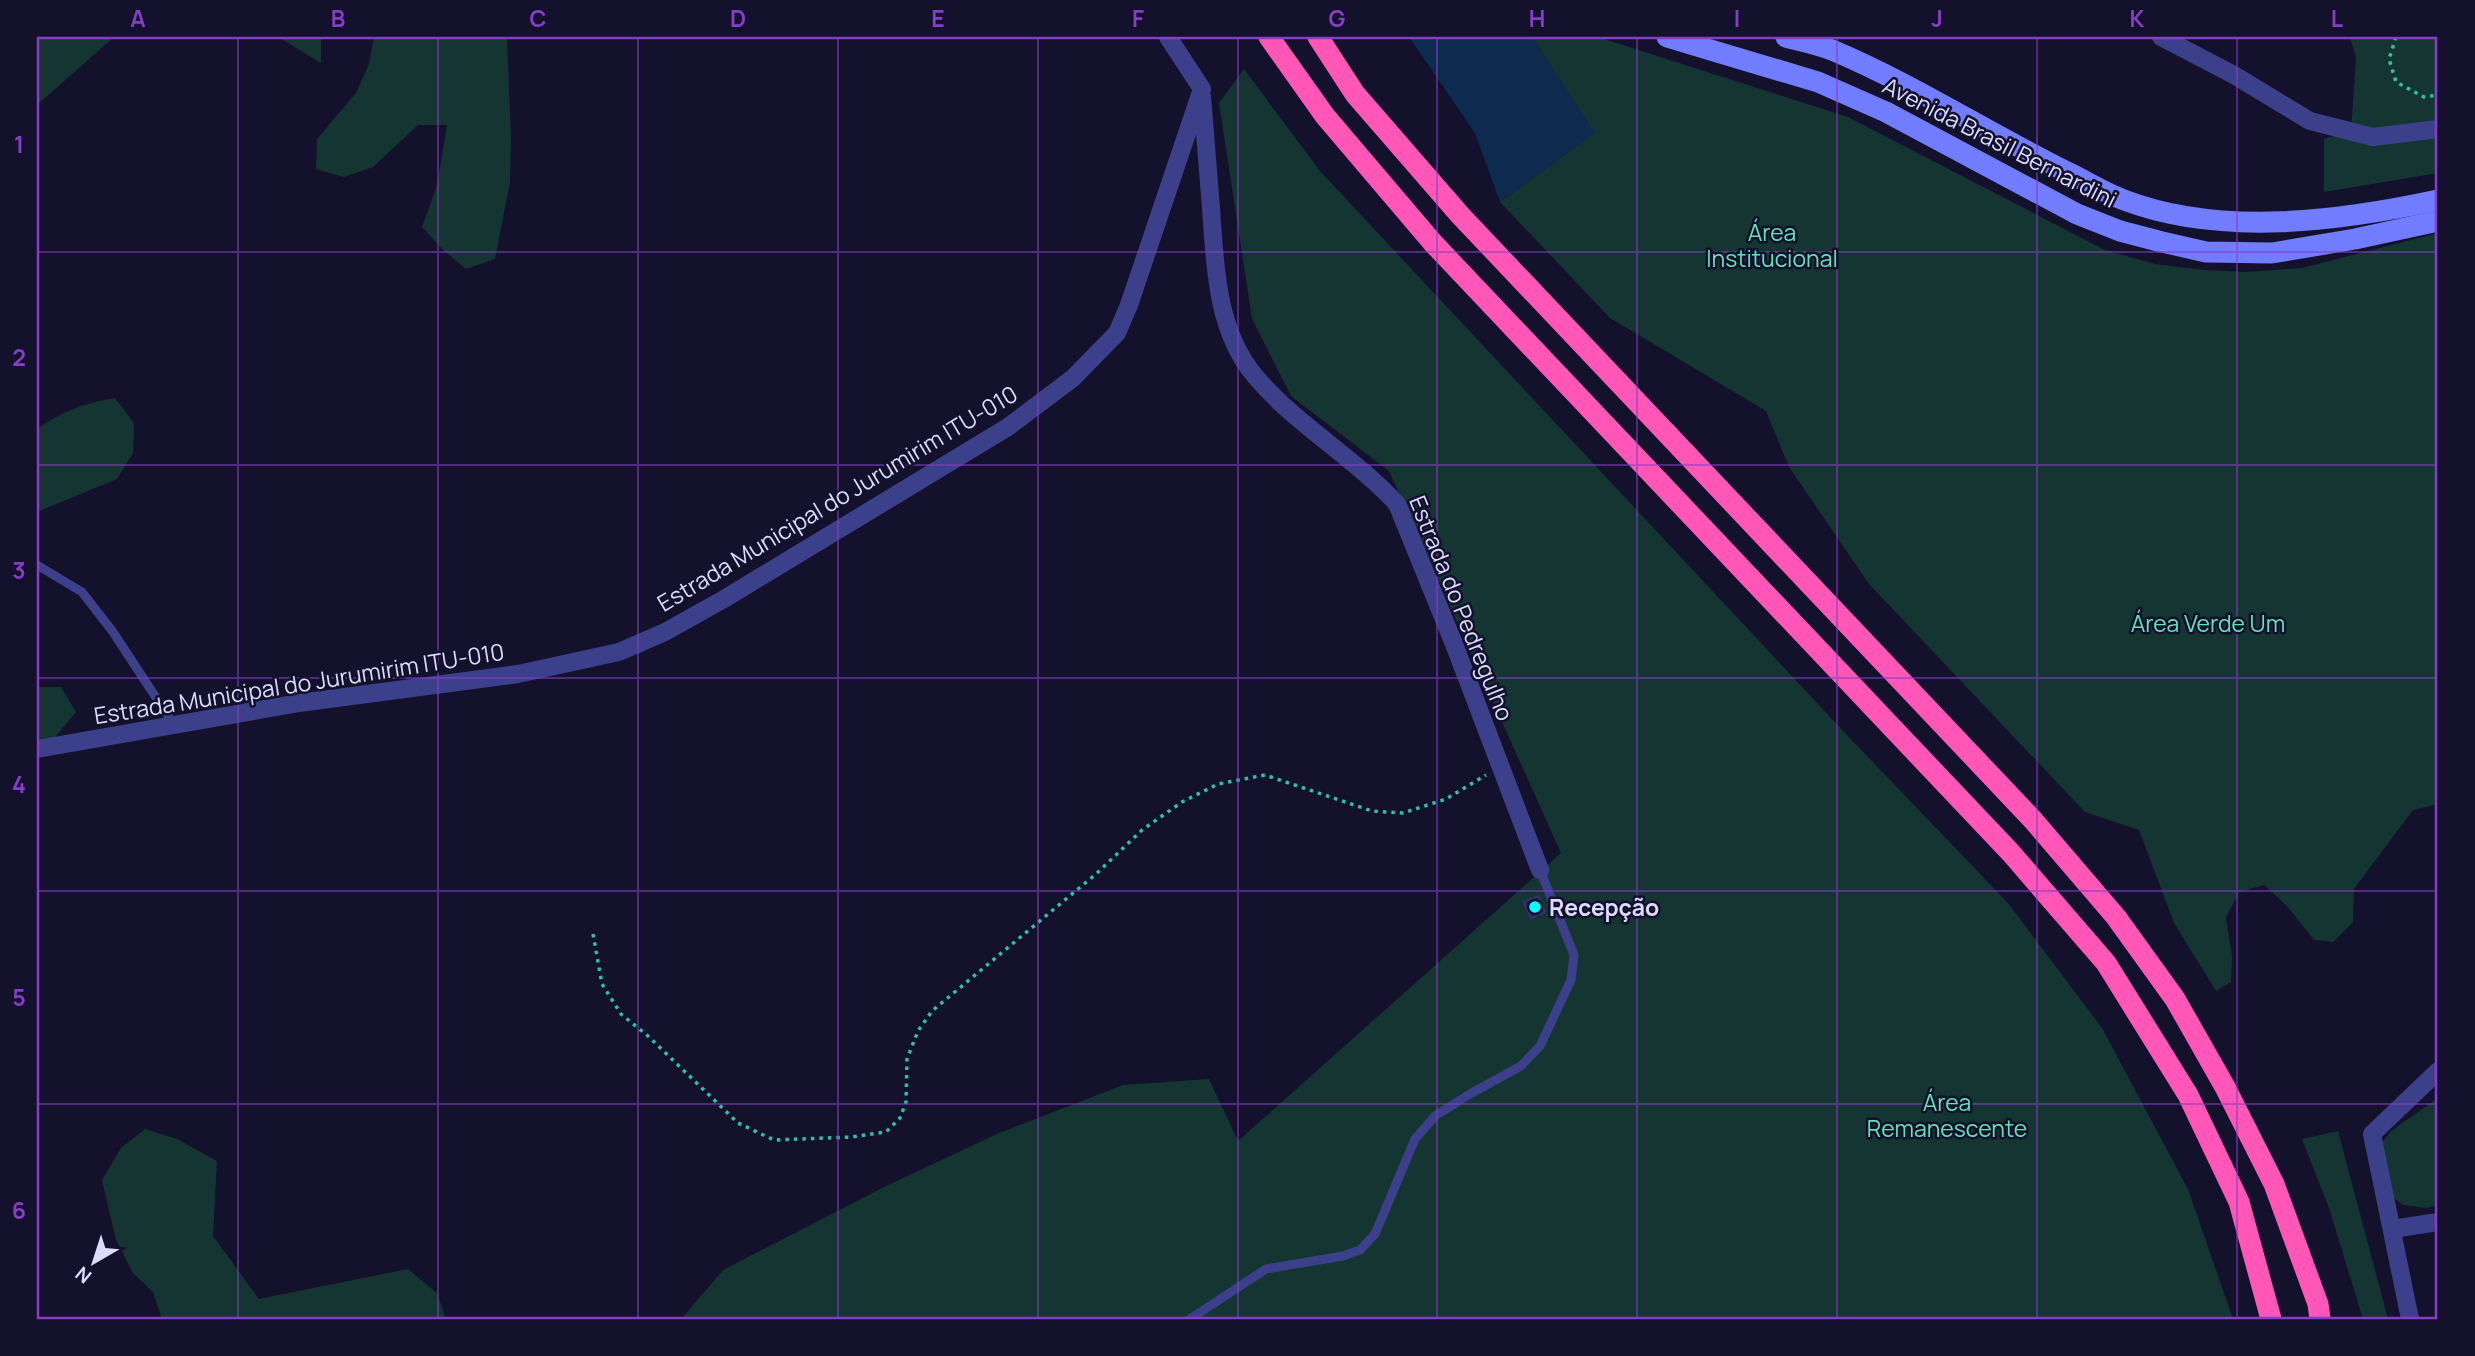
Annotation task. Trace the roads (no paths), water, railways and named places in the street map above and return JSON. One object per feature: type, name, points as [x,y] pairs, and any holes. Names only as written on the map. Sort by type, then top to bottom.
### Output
[{"type":"highway","points":[[1269,37],[1325,116],[1433,243],[2011,853],[2106,963],[2188,1095],[2239,1202],[2270,1319]]},
{"type":"highway","points":[[1318,37],[1355,94],[1460,215],[2024,810],[2116,917],[2175,999],[2225,1087],[2274,1184],[2318,1304],[2320,1319]]},
{"type":"street","points":[[1168,37],[1202,89]]},
{"type":"street","name":"Avenida Brasil Bernardini","points":[[1667,37],[1818,82],[1886,112],[2077,214],[2120,232],[2206,252],[2272,253],[2356,239],[2438,221]]},
{"type":"street","name":"Avenida Brasil Bernardini","points":[[1786,37],[1830,49],[1855,61],[2125,201],[2194,219],[2254,224],[2377,213],[2438,200]]},
{"type":"street","points":[[2161,37],[2234,75],[2310,121],[2373,136],[2438,129]]},
{"type":"street","name":"Estrada Municipal do Jurumirim ITU-010","points":[[37,750],[299,703],[518,674],[619,652],[665,632],[724,599],[1008,427],[1073,378],[1117,333],[1129,305],[1202,89]]},
{"type":"street","name":"Estrada do Pedregulho","points":[[1202,89],[1217,290],[1234,341],[1254,375],[1323,440],[1382,487],[1397,504],[1454,644],[1539,870]]},
{"type":"street","points":[[2410,1319],[2372,1134],[2438,1071]]},
{"type":"street","points":[[2392,1229],[2438,1222]]},
{"type":"lane","points":[[37,565],[82,592],[113,632],[174,725]]},
{"type":"lane","points":[[1191,1319],[1266,1269],[1343,1256],[1360,1250],[1375,1234],[1415,1139],[1435,1116],[1521,1066],[1539,1046],[1571,980],[1574,955],[1539,870]]},
{"type":"water","points":[[1409,37],[1532,37],[1595,133],[1500,202],[1475,133]]},
{"type":"place","name":"Recepção","points":[[1535,907]]},
{"type":"park label","name":"Área Institucional","points":[[1772,245]]},
{"type":"park label","name":"Área Verde Um","points":[[2208,623]]},
{"type":"park label","name":"Área Remanescente","points":[[1947,1115]]}]
